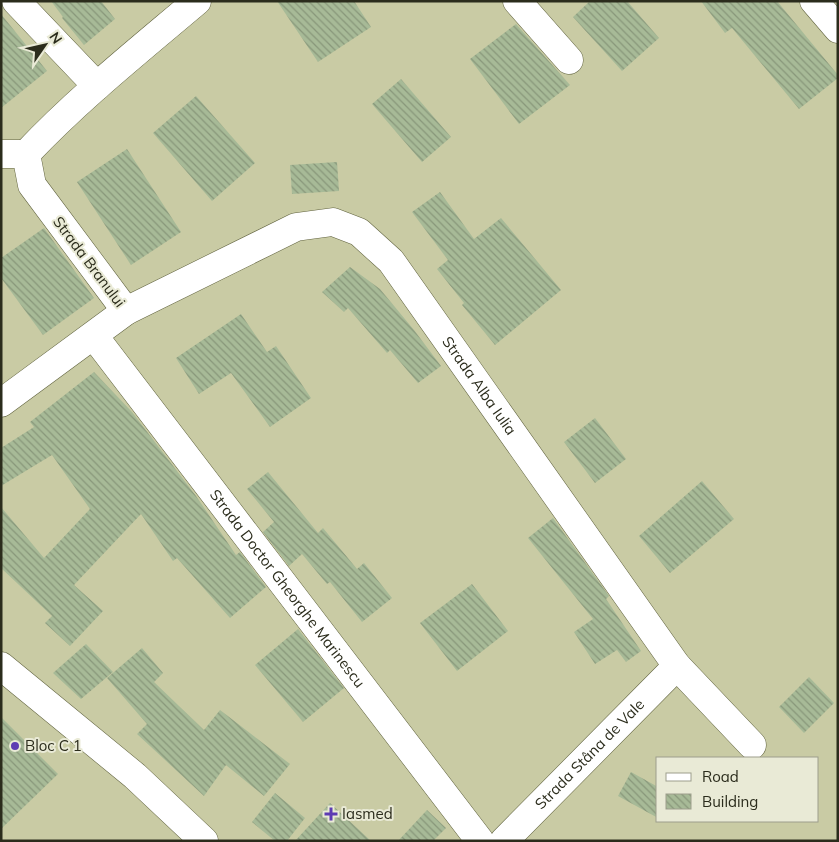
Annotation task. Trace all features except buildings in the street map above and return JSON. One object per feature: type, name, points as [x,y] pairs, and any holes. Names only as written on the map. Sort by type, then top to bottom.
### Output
[{"type":"street","points":[[16,1],[97,86]]},
{"type":"street","name":"Strada Branului","points":[[1,403],[126,311],[32,185],[14,154],[55,124],[197,1]]},
{"type":"street","points":[[517,1],[570,60]]},
{"type":"street","points":[[814,1],[838,29]]},
{"type":"street","name":"Strada Alba Iulia","points":[[126,311],[296,226],[333,222],[359,232],[391,261],[677,666],[752,745]]},
{"type":"street","name":"Strada Doctor Gheorghe Marinescu","points":[[94,336],[480,841]]},
{"type":"street","points":[[1,666],[135,776],[204,841]]},
{"type":"street","name":"Strada Stâna de Vale","points":[[504,841],[677,666]]},
{"type":"place","name":"Bloc C 1","points":[[15,746]]},
{"type":"place","name":"Iasmed","points":[[331,814]]}]
